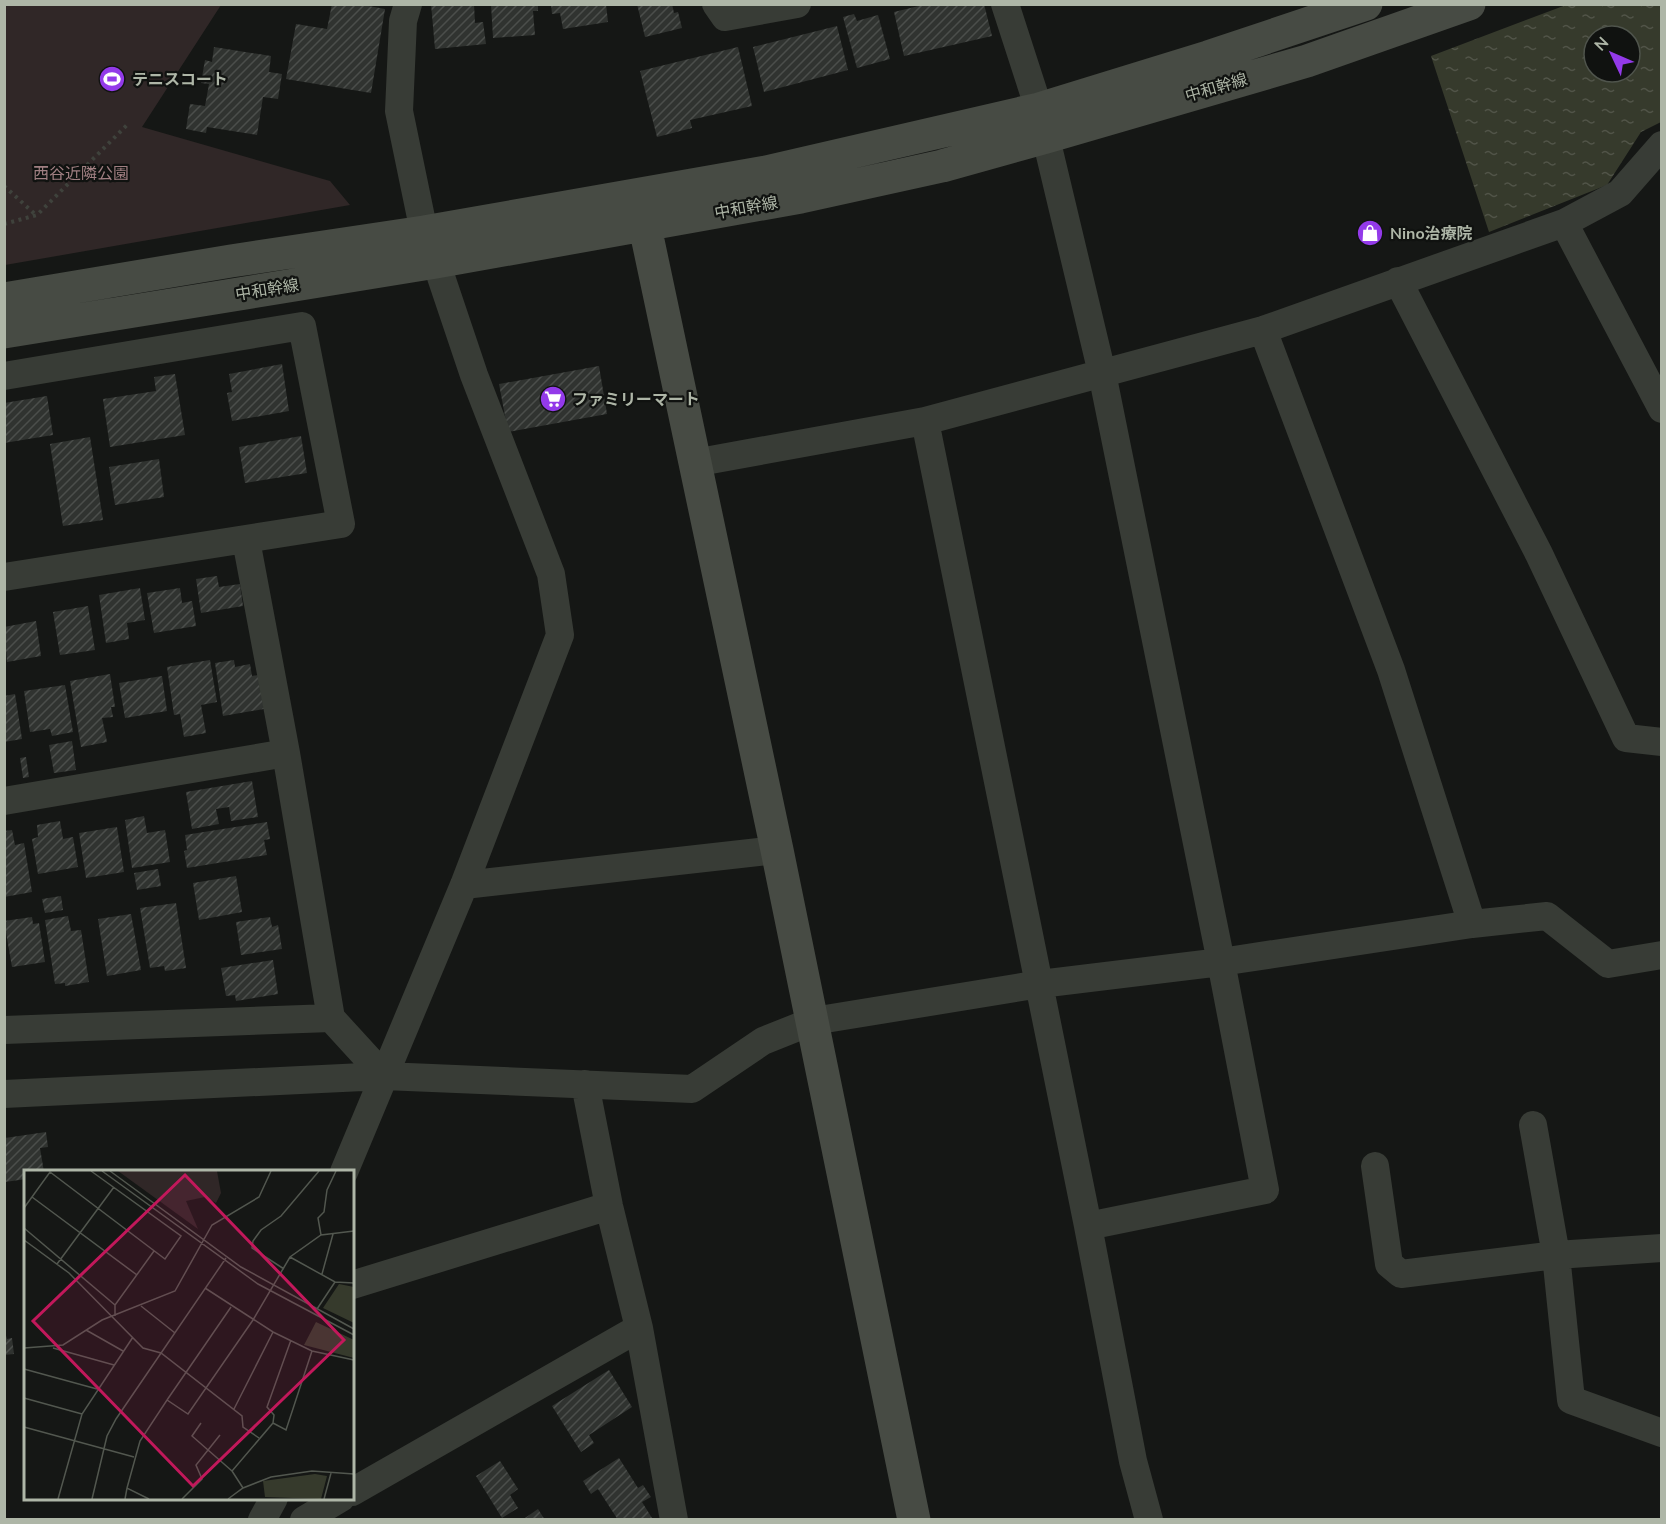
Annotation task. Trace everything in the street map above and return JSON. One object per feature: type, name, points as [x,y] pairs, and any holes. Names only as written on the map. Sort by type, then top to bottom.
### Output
[{"type":"main road","name":"中和幹線","points":[[4,332],[436,261],[801,197],[942,166],[1208,57],[1366,4]]},
{"type":"main road","name":"中和幹線","points":[[4,299],[424,232],[1043,123],[1307,61],[1469,4]]},
{"type":"main road","points":[[638,193],[813,1021],[914,1520]]},
{"type":"street","points":[[345,1170],[464,885],[560,636],[551,574],[474,375],[424,232],[399,111],[403,21],[408,4]]},
{"type":"street","points":[[716,4],[725,17],[797,4]]},
{"type":"street","points":[[1005,4],[1043,123],[1102,373],[1265,1190],[1088,1226]]},
{"type":"street","points":[[694,463],[925,421],[1263,330],[1564,223],[1620,193],[1662,145]]},
{"type":"street","points":[[1564,223],[1662,409]]},
{"type":"street","points":[[1398,281],[1539,554],[1626,738],[1662,742]]},
{"type":"street","points":[[4,376],[302,326],[341,524],[4,577]]},
{"type":"street","points":[[1263,330],[1391,670],[1472,924]]},
{"type":"street","points":[[925,421],[1040,984],[1133,1461],[1149,1520]]},
{"type":"street","points":[[246,540],[286,753],[331,1018],[384,1076]]},
{"type":"street","points":[[4,801],[286,753]]},
{"type":"street","points":[[464,885],[777,850]]},
{"type":"street","points":[[4,1094],[384,1076],[692,1089],[763,1041],[813,1021],[1040,984],[1221,962],[1472,924],[1546,916],[1608,964],[1662,955]]},
{"type":"street","points":[[4,1030],[331,1018]]},
{"type":"street","points":[[585,1084],[609,1206],[639,1328],[674,1520]]},
{"type":"street","points":[[1533,1125],[1556,1255],[1571,1400],[1662,1433]]},
{"type":"street","points":[[1375,1166],[1389,1264],[1401,1274],[1556,1255],[1662,1248]]},
{"type":"street","points":[[354,1284],[609,1206]]},
{"type":"street","points":[[354,1491],[639,1328]]},
{"type":"street","points":[[262,1520],[273,1500]]},
{"type":"street","points":[[304,1520],[338,1500]]},
{"type":"path","points":[[4,224],[37,215],[128,124]]},
{"type":"path","points":[[4,186],[37,215]]},
{"type":"green space","name":"西谷近隣公園","points":[[5,4],[221,5],[142,127],[330,181],[350,205],[5,265]]},
{"type":"water","points":[[1566,5],[1661,5],[1661,122],[1641,132],[1607,185],[1489,232],[1431,56]]},
{"type":"building","points":[[332,4],[358,4],[385,9],[371,93],[286,79],[296,24],[327,29]]},
{"type":"building","points":[[431,4],[474,4],[475,23],[483,22],[486,44],[435,49]]},
{"type":"building","points":[[491,4],[538,4],[538,11],[533,11],[535,35],[493,38]]},
{"type":"building","points":[[551,4],[606,4],[608,22],[563,29],[560,13],[552,14]]},
{"type":"building","points":[[637,4],[672,4],[674,13],[678,12],[682,28],[645,37]]},
{"type":"building","points":[[927,4],[984,4],[992,36],[904,56],[894,12]]},
{"type":"building","points":[[854,14],[857,21],[878,15],[890,59],[857,68],[843,17]]},
{"type":"building","points":[[837,26],[848,70],[764,92],[753,47]]},
{"type":"building","points":[[214,47],[271,56],[269,72],[282,74],[278,99],[263,97],[257,135],[207,127],[206,133],[186,129],[190,104],[205,106],[209,84],[201,83],[205,60],[212,62]]},
{"type":"building","points":[[738,47],[752,106],[690,120],[692,128],[657,137],[640,71]]},
{"type":"building","points":[[282,364],[289,411],[232,421],[227,393],[232,392],[229,374]]},
{"type":"building","name":"ファミリーマート","points":[[599,366],[607,414],[508,432],[499,384]]},
{"type":"building","points":[[175,374],[185,435],[110,447],[103,399],[156,391],[154,377]]},
{"type":"building","points":[[47,396],[53,435],[4,443],[4,403]]},
{"type":"building","points":[[301,436],[307,473],[245,483],[239,447]]},
{"type":"building","points":[[90,437],[103,520],[63,526],[50,444]]},
{"type":"building","points":[[159,459],[164,497],[115,505],[109,467]]},
{"type":"building","points":[[217,576],[219,587],[240,584],[243,606],[201,613],[196,579]]},
{"type":"building","points":[[140,588],[145,620],[127,623],[129,639],[106,643],[99,595]]},
{"type":"building","points":[[180,588],[182,603],[192,601],[196,626],[154,633],[147,593]]},
{"type":"building","points":[[88,606],[95,650],[60,655],[53,612]]},
{"type":"building","points":[[36,621],[41,656],[7,662],[4,627]]},
{"type":"building","points":[[210,660],[217,702],[201,705],[206,733],[184,737],[180,714],[174,715],[167,667]]},
{"type":"building","points":[[234,660],[235,667],[250,664],[252,676],[258,675],[264,709],[223,716],[215,663]]},
{"type":"building","points":[[110,674],[115,707],[111,707],[113,717],[102,718],[107,742],[81,747],[70,681]]},
{"type":"building","points":[[162,676],[167,711],[125,718],[119,683]]},
{"type":"building","points":[[65,685],[73,732],[52,736],[50,729],[30,732],[24,691]]},
{"type":"building","points":[[15,694],[22,739],[4,742],[4,696]]},
{"type":"building","points":[[72,741],[76,770],[54,773],[49,745]]},
{"type":"building","points":[[26,757],[29,777],[23,778],[20,758]]},
{"type":"building","points":[[252,781],[258,817],[231,821],[229,807],[216,809],[219,824],[192,829],[186,792]]},
{"type":"building","points":[[144,816],[147,833],[165,830],[170,862],[132,868],[125,820]]},
{"type":"building","points":[[60,821],[63,839],[73,837],[78,867],[38,874],[32,839],[38,837],[37,825]]},
{"type":"building","points":[[267,822],[270,839],[264,840],[267,855],[187,868],[184,851],[187,850],[185,835]]},
{"type":"building","points":[[117,827],[124,872],[86,878],[79,833]]},
{"type":"building","points":[[12,830],[15,845],[24,843],[32,892],[4,897],[4,831]]},
{"type":"building","points":[[158,869],[161,886],[137,890],[134,873]]},
{"type":"building","points":[[236,876],[242,912],[199,920],[193,883]]},
{"type":"building","points":[[61,896],[63,910],[45,913],[42,899]]},
{"type":"building","points":[[176,903],[186,968],[165,971],[164,966],[150,968],[140,908]]},
{"type":"building","points":[[131,914],[141,970],[107,976],[98,919]]},
{"type":"building","points":[[68,916],[71,931],[81,930],[89,982],[65,986],[65,983],[55,984],[45,920]]},
{"type":"building","points":[[32,917],[33,924],[39,923],[45,962],[12,967],[4,921]]},
{"type":"building","points":[[270,917],[272,927],[278,925],[282,949],[241,955],[236,922]]},
{"type":"building","points":[[273,960],[278,994],[236,1001],[235,995],[226,996],[221,968]]},
{"type":"building","points":[[46,1132],[48,1147],[40,1148],[44,1170],[24,1170],[24,1179],[5,1182],[5,1138]]},
{"type":"building","points":[[4,1329],[7,1339],[12,1338],[14,1354],[4,1355]]},
{"type":"building","points":[[609,1370],[632,1407],[589,1435],[594,1443],[581,1452],[552,1406]]},
{"type":"building","points":[[619,1458],[638,1488],[643,1485],[651,1497],[642,1502],[652,1518],[649,1520],[618,1520],[598,1489],[591,1494],[583,1481]]},
{"type":"building","points":[[500,1461],[518,1489],[510,1495],[518,1508],[502,1518],[476,1476]]},
{"type":"building","points":[[538,1509],[545,1520],[522,1520]]},
{"type":"place","name":"テニスコート","points":[[112,79]]},
{"type":"place","name":"Nino治療院","points":[[1370,233]]},
{"type":"place","name":"ファミリーマート","points":[[553,399]]}]
